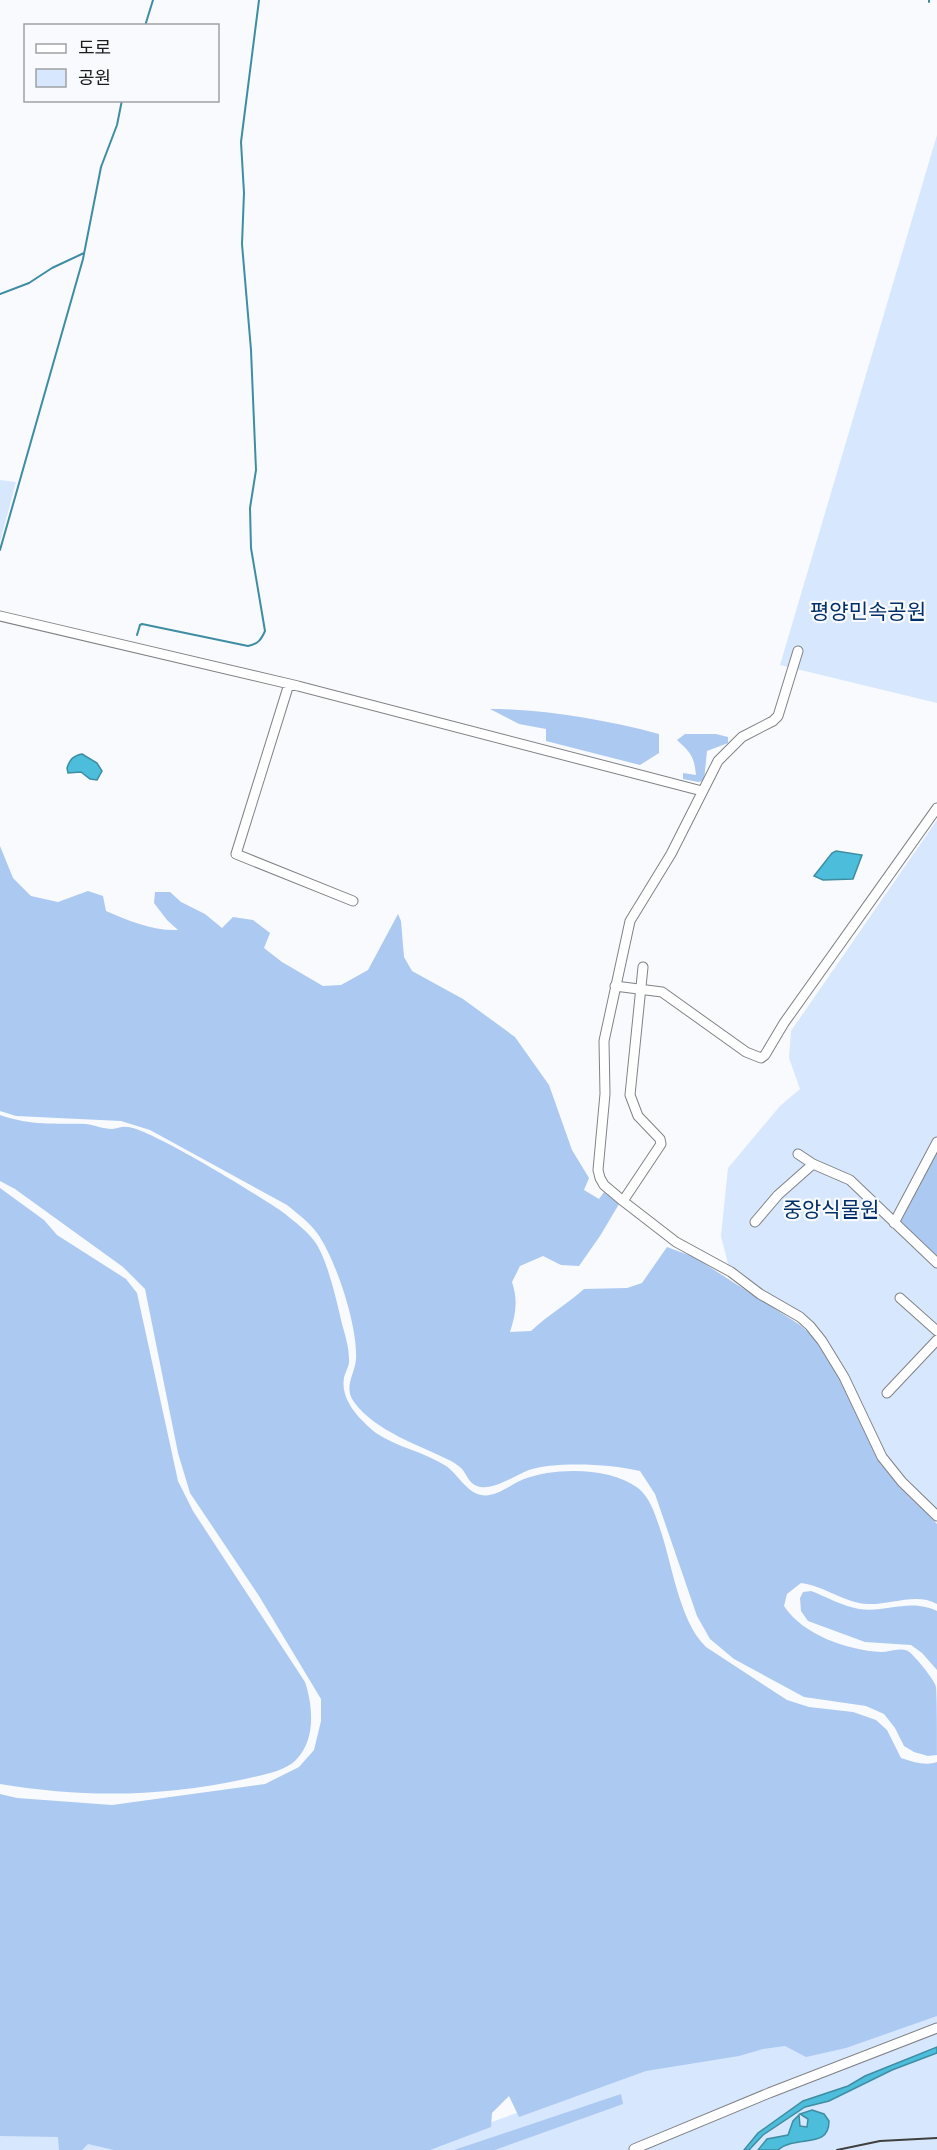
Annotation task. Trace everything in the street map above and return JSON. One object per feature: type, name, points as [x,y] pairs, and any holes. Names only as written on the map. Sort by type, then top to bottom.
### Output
[{"type":"street","points":[[0,616],[289,684],[702,791]]},
{"type":"street","points":[[798,651],[778,716],[732,746],[718,761],[671,854],[630,921],[604,1041],[604,1110],[598,1170],[604,1185],[676,1242],[731,1272],[810,1326],[837,1363],[848,1383],[882,1457],[902,1482],[937,1516]]},
{"type":"street","points":[[289,684],[236,854],[353,901]]},
{"type":"street","points":[[615,986],[662,992],[746,1052],[760,1058],[765,1055],[784,1023],[937,808]]},
{"type":"street","points":[[623,1202],[661,1144],[660,1139],[638,1116],[630,1095],[643,967]]},
{"type":"street","points":[[894,1223],[937,1142]]},
{"type":"street","points":[[798,1154],[813,1164],[850,1180],[937,1263]]},
{"type":"street","points":[[755,1222],[777,1195],[813,1164]]},
{"type":"street","points":[[900,1298],[937,1332]]},
{"type":"street","points":[[888,1393],[936,1344]]},
{"type":"street","points":[[634,2149],[769,2092],[937,2028]]},
{"type":"green space","name":"평양민속공원","points":[[937,135],[937,703],[780,665]]},
{"type":"green space","points":[[0,480],[16,482],[0,542]]},
{"type":"green space","name":"중앙식물원","points":[[937,820],[937,1512],[891,1465],[824,1340],[735,1273],[728,1264],[721,1236],[728,1168],[780,1106],[800,1089],[789,1058],[791,1031]]},
{"type":"green space","points":[[937,2012],[937,2150],[412,2150],[647,2067]]},
{"type":"green space","points":[[0,2117],[127,2150],[0,2150]]},
{"type":"shaded area","points":[[490,709],[575,716],[659,734],[659,753],[640,765],[546,741],[546,729],[519,724]]},
{"type":"shaded area","points":[[685,734],[716,734],[728,737],[728,743],[707,751],[704,781],[683,779],[683,773],[696,775],[691,755],[677,740]]},
{"type":"shaded area","points":[[82,754],[97,763],[102,771],[97,780],[90,779],[81,772],[68,773],[67,768],[71,760]]},
{"type":"shaded area","points":[[0,846],[13,878],[31,896],[58,902],[88,891],[103,896],[106,911],[150,927],[178,930],[154,903],[155,892],[170,892],[181,902],[205,914],[222,928],[233,917],[253,920],[270,933],[264,948],[282,962],[323,986],[341,985],[368,970],[398,914],[401,921],[404,957],[412,971],[463,999],[515,1037],[549,1085],[572,1150],[589,1178],[584,1190],[599,1199],[604,1192],[619,1204],[579,1266],[561,1265],[543,1256],[520,1266],[512,1282],[516,1307],[510,1332],[531,1331],[584,1289],[627,1288],[642,1283],[667,1247],[694,1257],[800,1325],[817,1340],[839,1376],[889,1472],[937,1524],[937,1604],[921,1599],[876,1604],[859,1603],[801,1583],[787,1594],[784,1606],[802,1625],[840,1644],[868,1651],[901,1649],[911,1653],[928,1673],[936,1687],[937,1755],[928,1756],[904,1746],[895,1728],[884,1714],[866,1706],[804,1697],[734,1659],[710,1639],[697,1616],[655,1494],[640,1471],[600,1465],[554,1465],[529,1470],[489,1487],[477,1486],[454,1463],[385,1429],[363,1412],[354,1402],[350,1391],[350,1380],[356,1359],[356,1345],[350,1312],[338,1276],[317,1233],[287,1205],[150,1130],[121,1121],[16,1116],[0,1111]]},
{"type":"shaded area","points":[[836,851],[862,855],[853,879],[823,880],[814,876],[832,853]]},
{"type":"shaded area","points":[[0,1115],[33,1122],[86,1124],[112,1129],[125,1127],[139,1130],[206,1164],[284,1213],[310,1236],[325,1262],[348,1346],[349,1362],[344,1378],[345,1394],[358,1416],[376,1433],[438,1461],[450,1469],[466,1487],[481,1495],[492,1494],[524,1479],[551,1472],[582,1471],[613,1476],[627,1481],[638,1488],[651,1504],[682,1606],[696,1635],[706,1647],[787,1700],[809,1707],[853,1712],[876,1720],[887,1730],[901,1758],[924,1764],[937,1762],[937,2016],[846,2048],[806,2057],[785,2046],[646,2071],[519,2117],[509,2096],[492,2113],[491,2127],[430,2150],[114,2150],[88,2144],[82,2150],[59,2150],[58,2137],[0,2136],[0,1794],[17,1798],[112,1805],[265,1784],[299,1767],[314,1750],[321,1721],[321,1699],[259,1596],[190,1493],[178,1453],[145,1289],[123,1267],[15,1189],[0,1181]]},
{"type":"shaded area","points":[[937,1149],[937,1259],[900,1223]]},
{"type":"shaded area","points":[[0,1188],[44,1220],[57,1235],[126,1279],[137,1293],[178,1481],[193,1511],[305,1682],[311,1712],[310,1733],[307,1743],[296,1760],[279,1770],[214,1785],[123,1794],[62,1792],[0,1784]]},
{"type":"shaded area","points":[[811,1591],[859,1609],[917,1606],[937,1611],[937,1670],[922,1653],[911,1645],[865,1642],[808,1621],[801,1611],[800,1598],[803,1592]]},
{"type":"shaded area","points":[[937,2047],[937,2053],[892,2070],[829,2101],[805,2107],[763,2135],[749,2150],[744,2150],[758,2133],[803,2101],[848,2086],[865,2076]]},
{"type":"shaded area","points":[[621,2094],[623,2104],[495,2150],[454,2150]]},
{"type":"shaded area","points":[[812,2110],[824,2114],[829,2121],[828,2130],[824,2136],[786,2145],[778,2150],[758,2150],[767,2139],[788,2135],[793,2121],[799,2115],[800,2126],[807,2127],[808,2119],[800,2114]]},
{"type":"waterway","points":[[146,24],[153,0]]},
{"type":"waterway","points":[[137,635],[142,624],[248,646],[259,641],[265,631],[251,548],[250,508],[256,470],[251,350],[242,244],[244,193],[241,142],[259,0]]},
{"type":"waterway","points":[[0,550],[83,259],[101,167],[117,125],[122,102]]},
{"type":"waterway","points":[[0,294],[29,283],[52,268],[84,253]]},
{"type":"railway","points":[[837,2150],[880,2141],[937,2138]]}]
